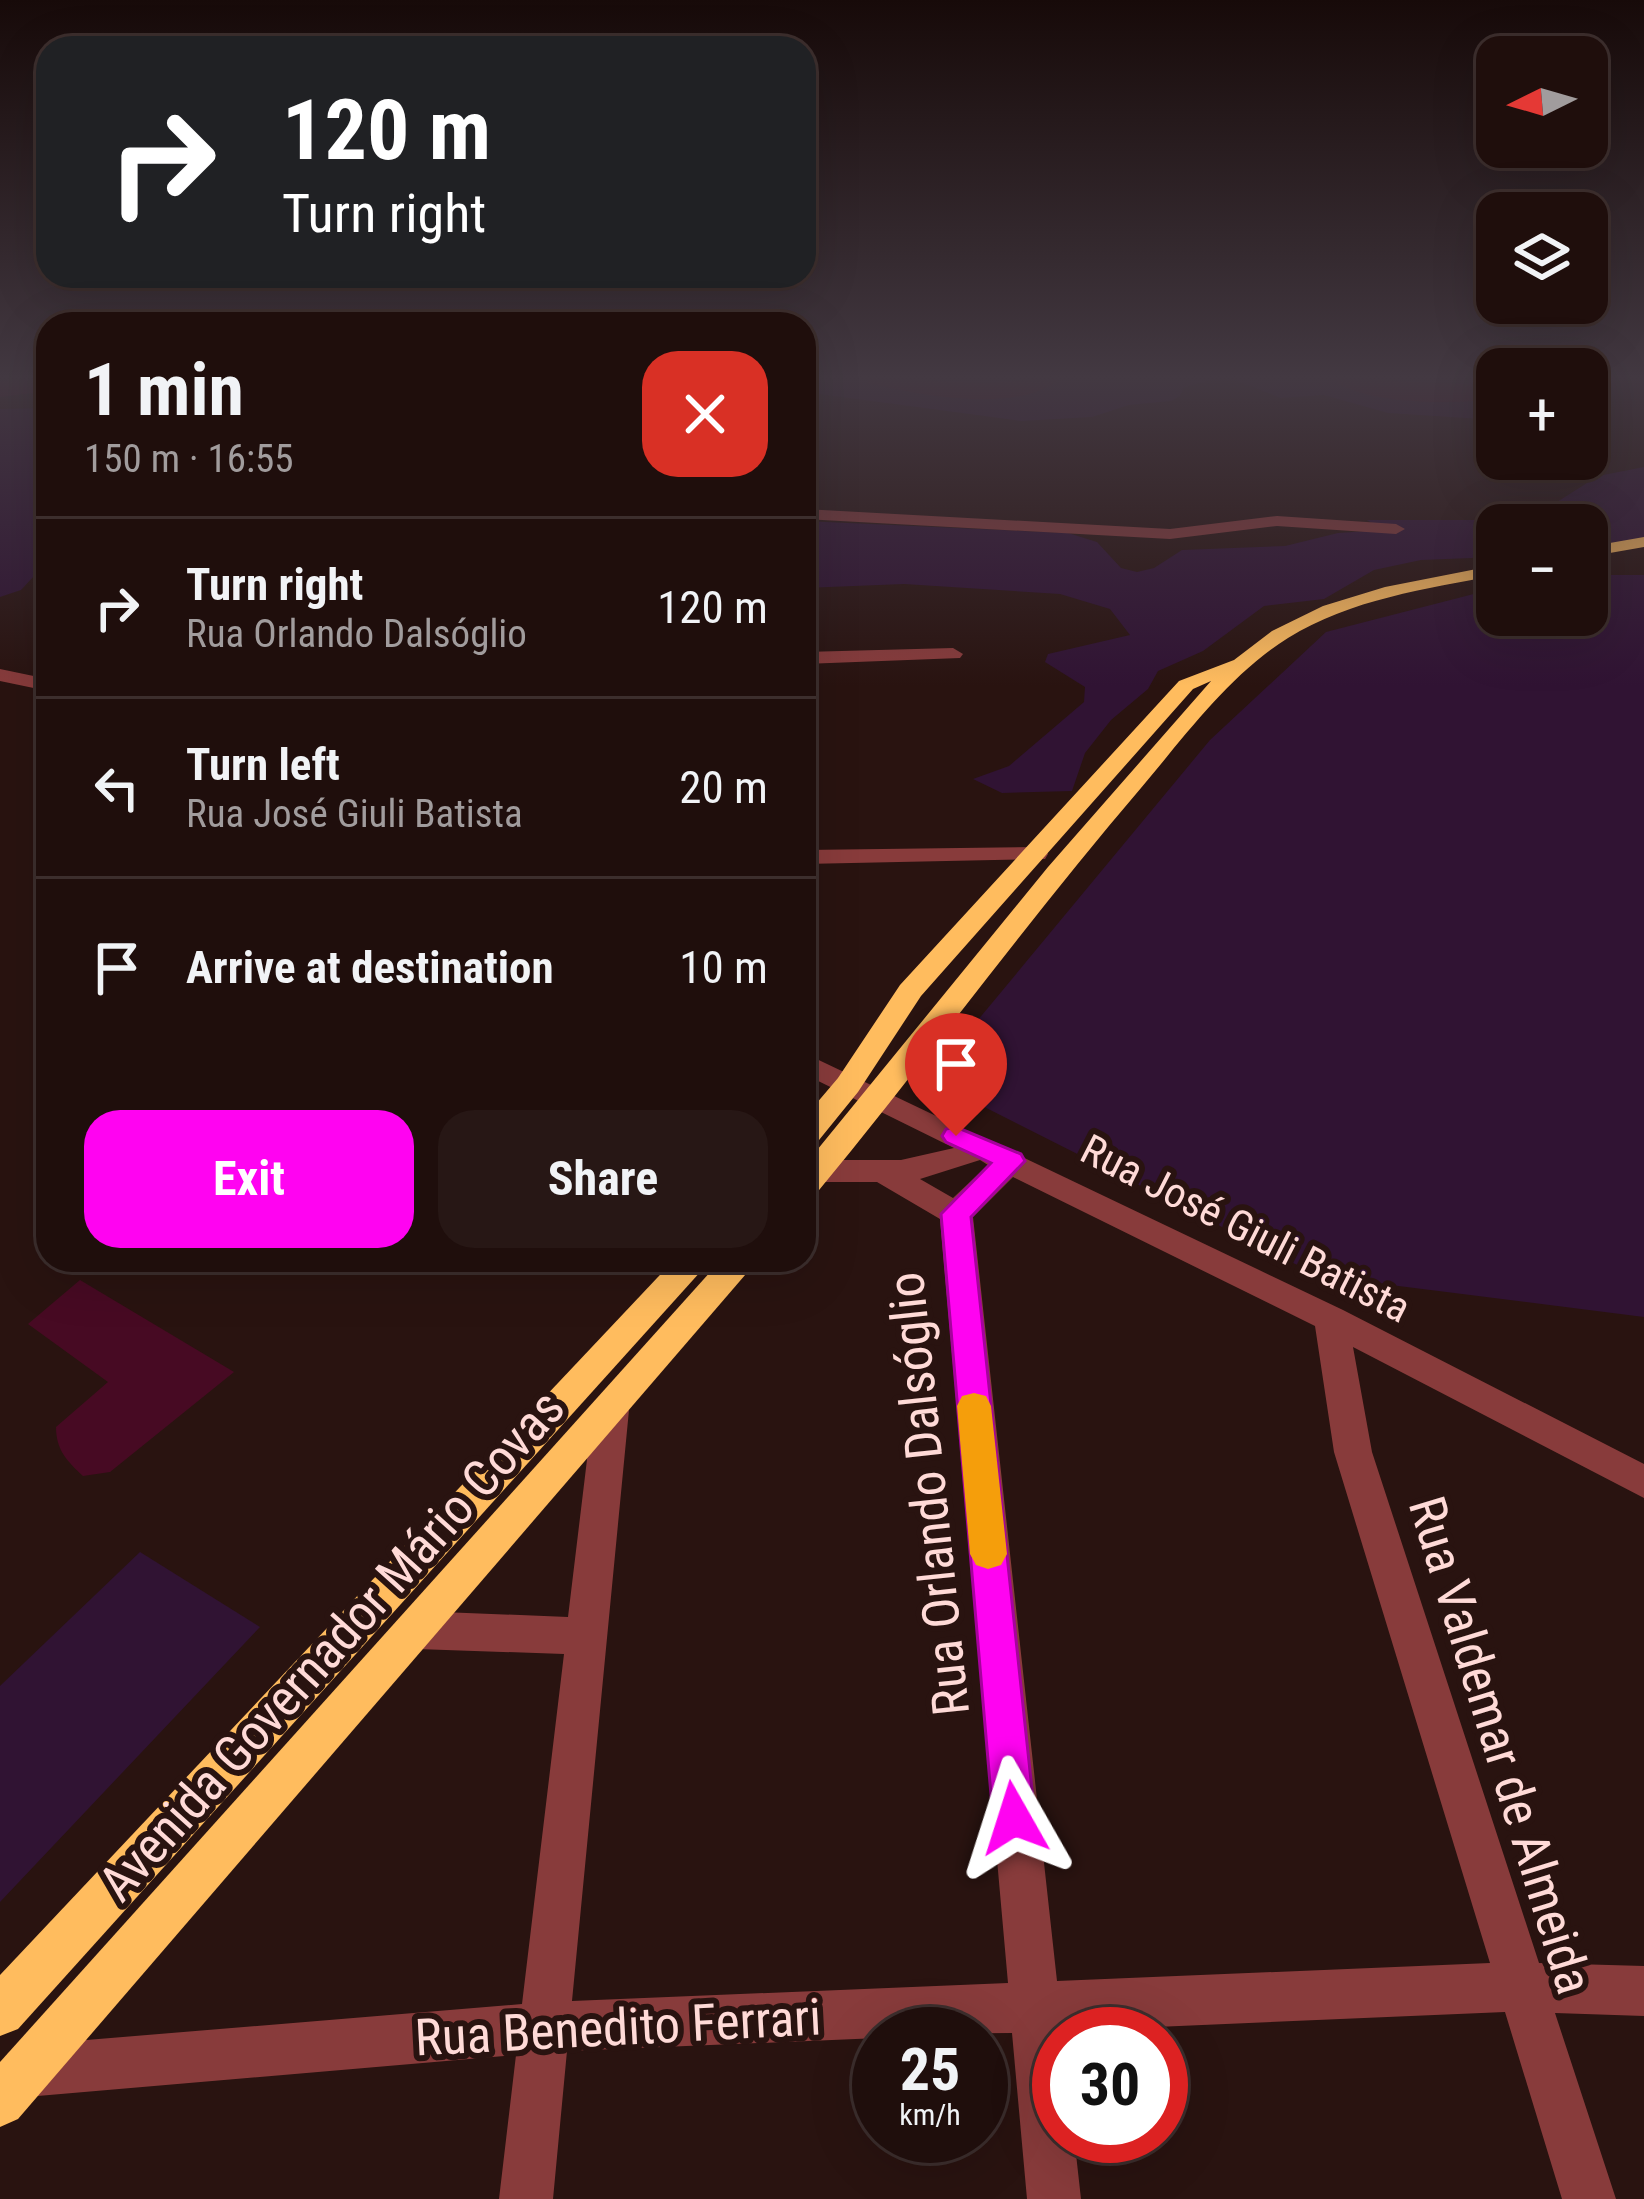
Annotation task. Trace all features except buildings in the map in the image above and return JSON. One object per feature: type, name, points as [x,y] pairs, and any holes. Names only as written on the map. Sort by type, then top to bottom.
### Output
[{"type":"main road","points":[[1608,548],[1644,542]]},
{"type":"main road","points":[[816,1169],[862,1092],[910,991],[1186,686],[1336,609],[1476,574]]},
{"type":"main road","points":[[816,1128],[862,1092],[1248,657]]},
{"type":"main road","name":"Avenida Governador Mário Covas","points":[[0,2011],[683,1272]]},
{"type":"main road","name":"Avenida Governador Mário Covas","points":[[13,2086],[731,1272]]},
{"type":"street","points":[[816,515],[1170,534],[1277,521],[1396,529]]},
{"type":"street","points":[[816,658],[953,654]]},
{"type":"street","points":[[0,675],[36,682]]},
{"type":"street","points":[[816,857],[1036,854]]},
{"type":"street","name":"Rua José Giuli Batista","points":[[816,1068],[1331,1319],[1644,1481]]},
{"type":"street","points":[[816,1178],[925,1170],[996,1154]]},
{"type":"street","name":"Rua Orlando Dalsóglio","points":[[996,1154],[956,1214],[1054,2199]]},
{"type":"street","points":[[882,1172],[956,1214]]},
{"type":"street","name":"Rua Valdemar de Almeida","points":[[1331,1319],[1353,1452],[1589,2199]]},
{"type":"street","points":[[526,2199],[611,1411]]},
{"type":"street","points":[[417,1630],[587,1636]]},
{"type":"street","name":"Rua Benedito Ferrari","points":[[13,2086],[544,2027],[1520,1987],[1644,1990]]},
{"type":"shaded area","points":[[0,481],[36,481],[36,574],[21,590],[0,597]]},
{"type":"shaded area","points":[[1591,481],[1644,481],[1644,541],[1608,549],[1608,504],[1554,504]]},
{"type":"shaded area","points":[[1367,520],[1476,520],[1476,558],[1421,560],[1374,570],[1324,599],[1264,606],[1203,651],[1158,671],[1148,689],[1111,720],[1085,753],[1072,791],[1002,793],[973,779],[1009,766],[1084,702],[1085,687],[1045,662],[1048,654],[1130,635],[1110,609],[1060,594],[904,584],[816,588],[816,522],[1068,533],[1097,542],[1121,568],[1137,572],[1154,568],[1182,550],[1285,546],[1338,533],[1383,530]]},
{"type":"shaded area","points":[[1608,575],[1644,575],[1644,1317],[1319,1276],[929,1079],[1210,740],[1326,632],[1476,593],[1476,636],[1608,636]]},
{"type":"shaded area","points":[[80,1280],[234,1372],[110,1472],[83,1476],[64,1454],[56,1427],[108,1382],[28,1324]]},
{"type":"shaded area","points":[[140,1552],[260,1627],[0,1902],[0,1686]]},
{"type":"slow traffic","points":[[974,1406],[988,1554]]},
{"type":"route","points":[[956,1136],[1011,1161],[956,1214],[1014,1818]]}]
